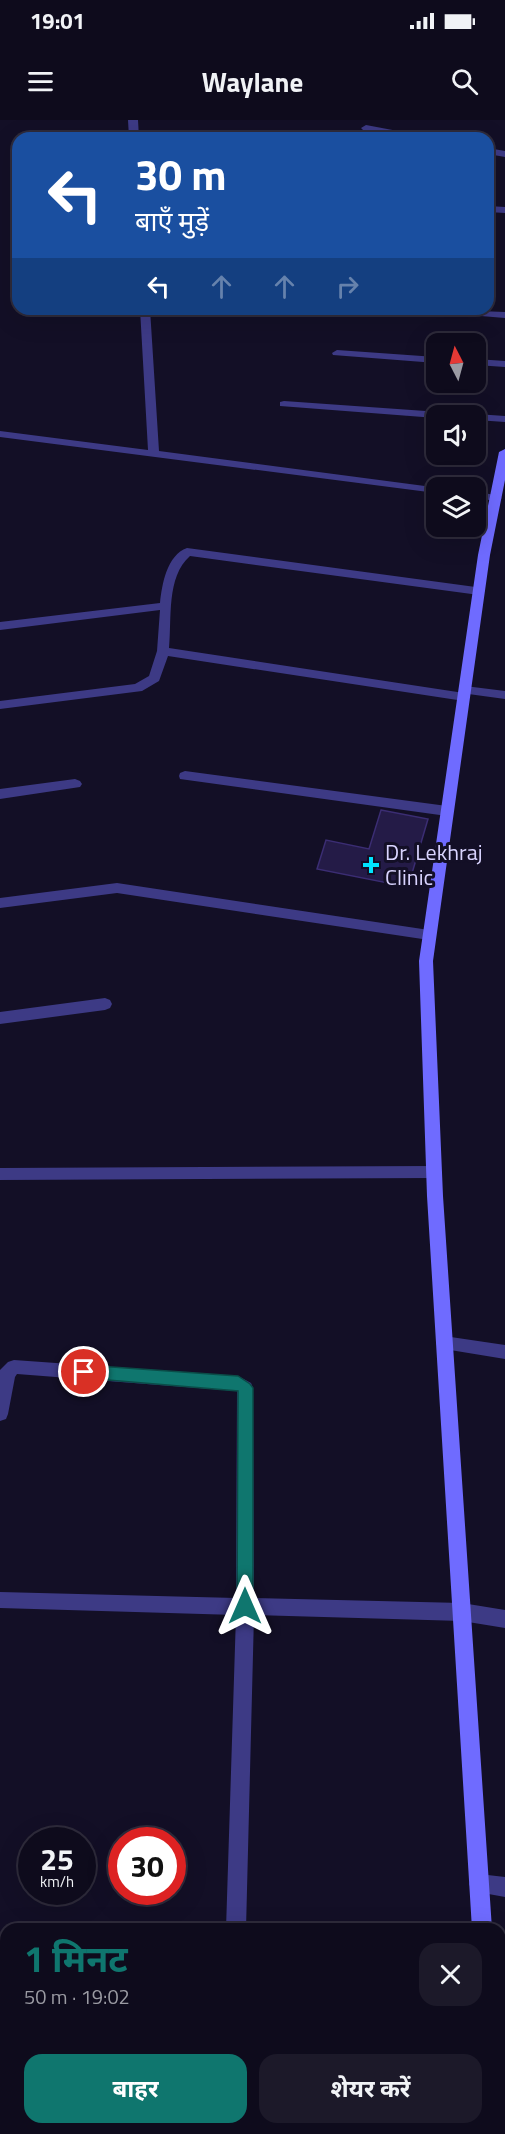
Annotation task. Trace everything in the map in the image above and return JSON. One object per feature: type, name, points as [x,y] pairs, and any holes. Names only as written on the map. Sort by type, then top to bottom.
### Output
[{"type":"street","points":[[366,128],[387,132]]},
{"type":"street","points":[[145,315],[154,454]]},
{"type":"street","points":[[337,353],[426,359]]},
{"type":"street","points":[[486,363],[505,364]]},
{"type":"street","points":[[284,404],[426,414]]},
{"type":"street","points":[[486,418],[505,419]]},
{"type":"street","points":[[0,434],[426,489]]},
{"type":"street","points":[[482,1923],[434,1172],[426,961],[479,591],[505,452]]},
{"type":"street","points":[[486,496],[496,498]]},
{"type":"street","points":[[0,705],[138,688],[155,678],[163,651],[164,606],[176,561],[187,552],[479,591]]},
{"type":"street","points":[[0,626],[164,606]]},
{"type":"street","points":[[163,651],[464,693],[505,695]]},
{"type":"street","points":[[185,776],[447,811]]},
{"type":"street","points":[[0,794],[75,784]]},
{"type":"street","points":[[0,903],[117,888],[429,935]]},
{"type":"street","points":[[0,1018],[105,1004]]},
{"type":"street","points":[[0,1174],[434,1172]]},
{"type":"street","points":[[444,1343],[505,1353]]},
{"type":"street","points":[[0,1414],[8,1373],[14,1367],[238,1383],[246,1393],[245,1606],[236,1923]]},
{"type":"street","points":[[0,1600],[462,1612],[505,1619]]},
{"type":"street","points":[[479,1884],[505,1887]]},
{"type":"building","points":[[381,810],[428,819],[408,887],[317,869],[326,840],[369,849]]},
{"type":"place","name":"Dr. Lekhraj Clinic","points":[[371,865]]},
{"type":"route","points":[[84,1372],[238,1383],[245,1388],[245,1606]]}]
